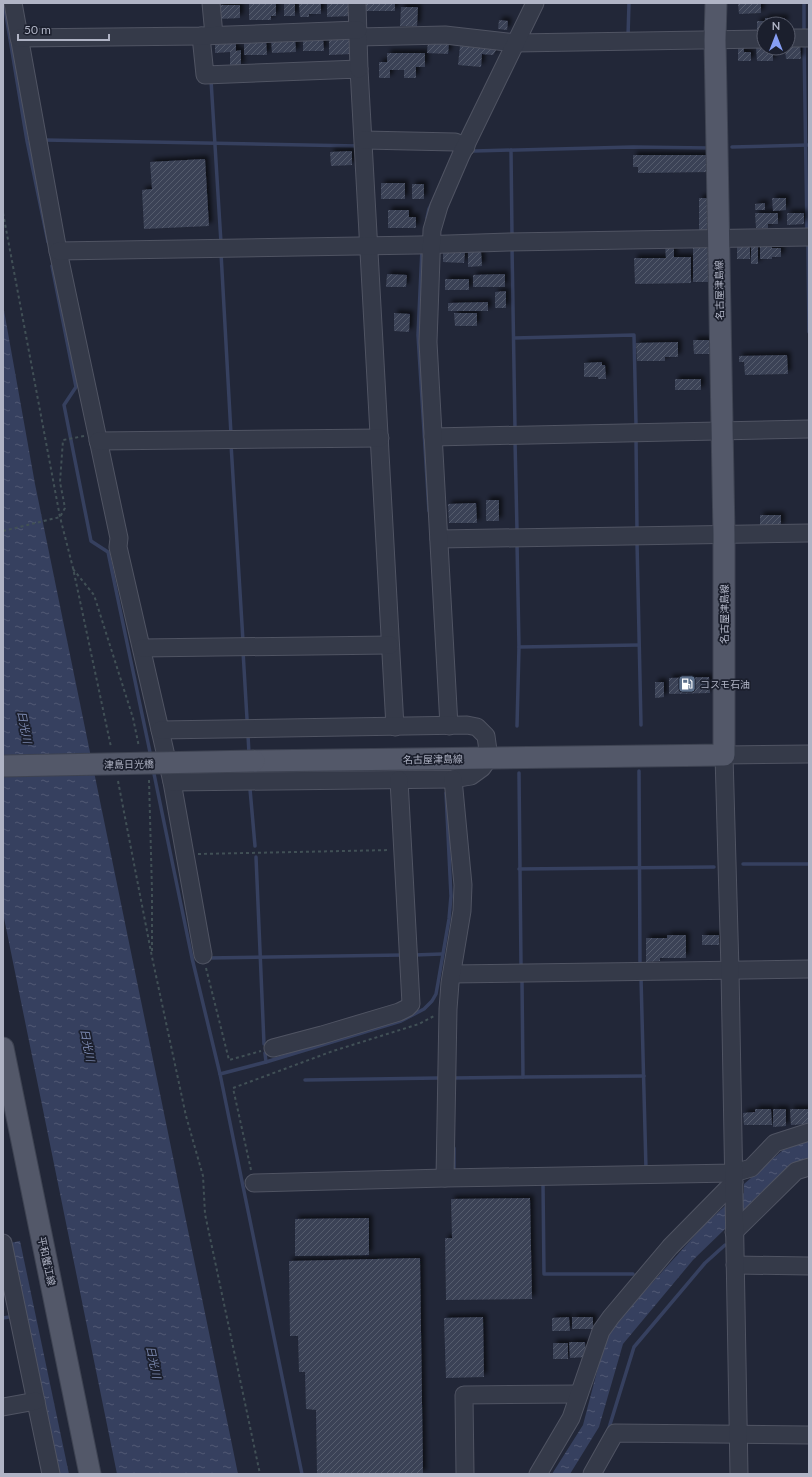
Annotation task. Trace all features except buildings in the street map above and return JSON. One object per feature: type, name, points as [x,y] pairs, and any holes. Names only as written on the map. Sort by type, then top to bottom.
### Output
[{"type":"main road","name":"名古屋津島線","points":[[254,761],[724,755],[724,534],[715,40],[716,3]]},
{"type":"main road","name":"津島日光橋","points":[[3,766],[254,761]]},
{"type":"main road","name":"平和蟹江線","points":[[3,1048],[90,1474]]},
{"type":"street","points":[[13,3],[58,250],[119,538],[118,547],[172,782],[203,955]]},
{"type":"street","points":[[211,3],[208,36],[209,75],[359,69]]},
{"type":"street","points":[[357,3],[359,69],[370,246],[395,727]]},
{"type":"street","points":[[449,726],[424,245],[432,230],[460,144],[510,42],[535,3]]},
{"type":"street","points":[[19,38],[358,34],[445,35],[510,42],[756,39]]},
{"type":"street","points":[[796,38],[809,38]]},
{"type":"street","points":[[364,140],[460,144]]},
{"type":"street","points":[[58,250],[370,246],[809,237]]},
{"type":"street","points":[[433,437],[809,429]]},
{"type":"street","points":[[98,441],[380,438]]},
{"type":"street","points":[[439,539],[809,533]]},
{"type":"street","points":[[142,648],[390,644]]},
{"type":"street","points":[[160,730],[467,725],[478,727],[486,736],[489,758],[482,768],[471,776],[453,779],[172,782]]},
{"type":"street","points":[[739,1474],[730,970],[724,755],[809,754]]},
{"type":"street","points":[[445,1178],[448,1009],[462,912],[462,885],[453,779]]},
{"type":"street","points":[[273,1048],[399,1012],[408,1008],[411,1004],[399,780]]},
{"type":"street","points":[[452,974],[809,969]]},
{"type":"street","points":[[538,1474],[571,1418],[601,1331],[611,1317],[670,1247],[775,1143],[809,1132]]},
{"type":"street","points":[[734,1229],[796,1171],[809,1167]]},
{"type":"street","points":[[254,1183],[445,1178],[734,1182]]},
{"type":"street","points":[[3,1243],[51,1474]]},
{"type":"street","points":[[735,1265],[809,1266]]},
{"type":"street","points":[[465,1474],[464,1394],[579,1394]]},
{"type":"street","points":[[3,1407],[36,1401]]},
{"type":"street","points":[[592,1474],[615,1434],[809,1435]]},
{"type":"path","points":[[3,213],[60,517],[73,568],[110,747]]},
{"type":"path","points":[[3,531],[60,517],[65,508],[60,482],[63,440],[75,437]]},
{"type":"path","points":[[73,568],[94,595],[133,718],[140,748]]},
{"type":"path","points":[[148,780],[152,891],[152,957]]},
{"type":"path","points":[[118,781],[152,957],[186,1116],[203,1176],[205,1214],[260,1474]]},
{"type":"path","points":[[185,854],[403,850]]},
{"type":"path","points":[[203,955],[229,1060],[273,1048]]},
{"type":"path","points":[[254,1183],[233,1088],[333,1051],[419,1024],[448,1009]]},
{"type":"water","name":"日光川","points":[[3,305],[35,484],[238,1474],[117,1474],[3,913]]},
{"type":"water","points":[[809,1141],[809,1159],[745,1211],[726,1224],[726,1228],[693,1260],[623,1344],[599,1427],[570,1474],[552,1474],[583,1425],[607,1333],[706,1223],[725,1206],[744,1193],[744,1184],[783,1150]]},
{"type":"water","points":[[20,1241],[69,1474],[58,1474],[10,1243]]},
{"type":"waterway","points":[[4,3],[27,141],[48,242]]},
{"type":"waterway","points":[[628,36],[629,3]]},
{"type":"waterway","points":[[804,3],[804,32]]},
{"type":"waterway","points":[[804,43],[807,232]]},
{"type":"waterway","points":[[211,80],[221,243]]},
{"type":"waterway","points":[[45,140],[358,146]]},
{"type":"waterway","points":[[732,147],[809,145]]},
{"type":"waterway","points":[[474,151],[633,147],[708,148]]},
{"type":"waterway","points":[[511,150],[512,236]]},
{"type":"waterway","points":[[427,218],[432,203]]},
{"type":"waterway","points":[[808,243],[809,332]]},
{"type":"waterway","points":[[512,247],[515,428]]},
{"type":"waterway","points":[[422,249],[418,335],[429,511]]},
{"type":"waterway","points":[[221,253],[231,434]]},
{"type":"waterway","points":[[52,266],[76,387],[64,405],[91,541],[108,552],[151,757]]},
{"type":"waterway","points":[[514,338],[634,335],[636,424]]},
{"type":"waterway","points":[[636,439],[637,529]]},
{"type":"waterway","points":[[515,441],[517,530]]},
{"type":"waterway","points":[[231,444],[243,641]]},
{"type":"waterway","points":[[637,542],[641,725]]},
{"type":"waterway","points":[[517,543],[519,647],[517,726]]},
{"type":"waterway","points":[[519,647],[639,645]]},
{"type":"waterway","points":[[243,651],[247,719]]},
{"type":"waterway","points":[[248,735],[249,754]]},
{"type":"waterway","points":[[153,769],[192,958],[220,1074],[302,1474]]},
{"type":"waterway","points":[[639,771],[640,966]]},
{"type":"waterway","points":[[519,773],[521,966]]},
{"type":"waterway","points":[[250,789],[255,846]]},
{"type":"waterway","points":[[220,1074],[266,1062],[401,1021],[424,1009],[432,1001],[436,994],[438,983],[449,919],[451,896],[446,793]]},
{"type":"waterway","points":[[256,857],[264,1044]]},
{"type":"waterway","points":[[743,864],[809,864]]},
{"type":"waterway","points":[[519,869],[714,867]]},
{"type":"waterway","points":[[414,955],[442,954]]},
{"type":"waterway","points":[[208,958],[403,955]]},
{"type":"waterway","points":[[641,978],[646,1169]]},
{"type":"waterway","points":[[453,1078],[523,1077],[522,981]]},
{"type":"waterway","points":[[265,1053],[266,1062]]},
{"type":"waterway","points":[[523,1077],[644,1076]]},
{"type":"waterway","points":[[305,1080],[438,1078]]},
{"type":"waterway","points":[[454,1148],[454,1172]]},
{"type":"waterway","points":[[540,1183],[543,1183],[544,1274],[633,1274]]},
{"type":"waterway","points":[[608,1431],[634,1347],[705,1263],[725,1245]]},
{"type":"waterway","points":[[3,1318],[9,1317]]},
{"type":"place","name":"コスモ石油","points":[[687,684]]}]
